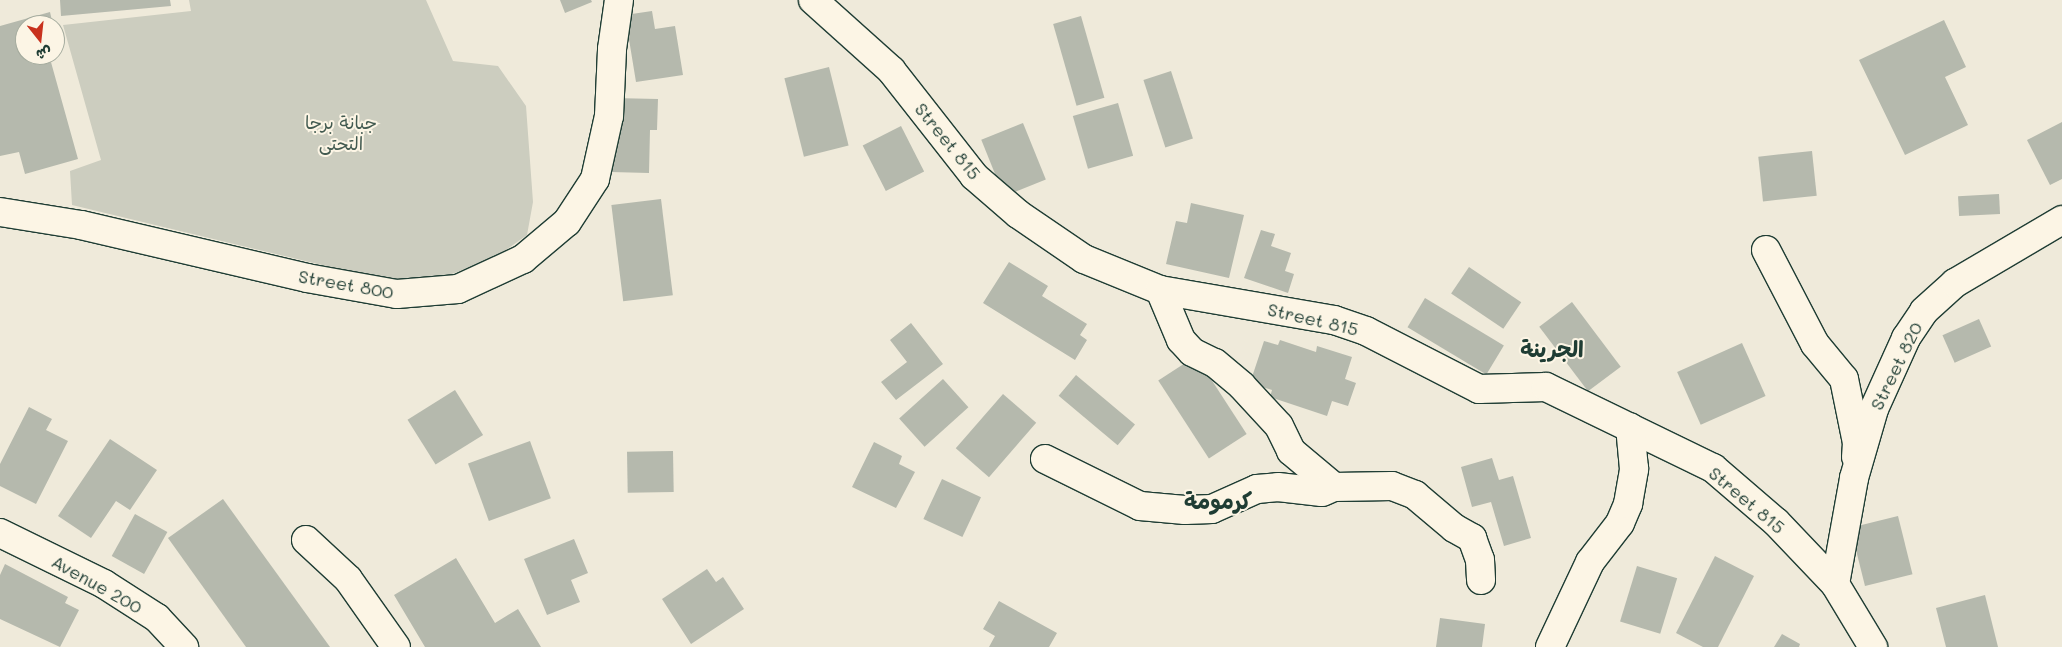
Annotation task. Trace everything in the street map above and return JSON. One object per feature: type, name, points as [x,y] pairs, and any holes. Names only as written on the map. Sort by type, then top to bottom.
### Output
[{"type":"street","name":"Street 800","points":[[0,212],[80,225],[307,278],[397,294],[458,288],[523,259],[567,222],[595,179],[609,116],[612,48],[619,0]]},
{"type":"street","name":"Street 815","points":[[813,0],[891,70],[974,176],[1018,214],[1084,259],[1160,290],[1334,320],[1366,331],[1479,389],[1546,387],[1630,427],[1713,468],[1776,522],[1835,584],[1874,647]]},
{"type":"street","name":"Street 820","points":[[1835,584],[1854,478],[1874,409],[1906,338],[1924,310],[1955,283],[2062,220]]},
{"type":"street","points":[[1766,250],[1815,344],[1844,379],[1857,443],[1854,478]]},
{"type":"street","points":[[1160,290],[1181,340],[1197,355],[1215,362],[1229,373],[1279,426],[1292,451],[1334,487]]},
{"type":"street","points":[[1550,647],[1590,562],[1620,523],[1628,504],[1634,469],[1630,427]]},
{"type":"street","points":[[1045,459],[1140,506],[1184,510],[1212,508],[1257,489],[1278,486],[1322,492],[1334,487],[1392,486],[1415,495],[1454,528],[1472,538],[1480,560],[1481,580]]},
{"type":"street","name":"Avenue 200","points":[[0,533],[104,584],[157,618],[184,647]]},
{"type":"street","points":[[306,540],[348,579],[396,647]]},
{"type":"green space","name":"جبانة برجا التحتى","points":[[189,0],[426,0],[453,61],[498,66],[526,106],[533,202],[527,235],[496,257],[444,277],[397,283],[72,205],[70,171],[101,160],[65,32],[65,25],[191,11]]},
{"type":"building","points":[[60,0],[170,0],[171,6],[65,16],[61,15]]},
{"type":"building","points":[[560,0],[591,0],[592,2],[565,13]]},
{"type":"building","points":[[652,11],[655,29],[675,26],[683,75],[636,82],[625,15]]},
{"type":"building","points":[[50,12],[51,15],[39,15]]},
{"type":"building","points":[[1081,16],[1104,98],[1077,106],[1053,24]]},
{"type":"building","points":[[1944,20],[1966,67],[1945,77],[1968,125],[1905,155],[1859,60]]},
{"type":"building","points":[[15,22],[15,65],[52,65],[78,159],[25,174],[19,152],[0,156],[0,26]]},
{"type":"building","points":[[829,67],[849,146],[804,157],[784,78]]},
{"type":"building","points":[[1171,71],[1193,139],[1165,147],[1143,80]]},
{"type":"building","points":[[613,98],[658,99],[657,130],[650,130],[649,173],[611,172]]},
{"type":"building","points":[[1118,103],[1133,156],[1088,169],[1073,116]]},
{"type":"building","points":[[2062,122],[2062,179],[2050,185],[2027,140]]},
{"type":"building","points":[[1023,123],[1046,180],[1004,196],[981,140]]},
{"type":"building","points":[[901,126],[924,171],[886,191],[863,146]]},
{"type":"building","points":[[1812,151],[1817,196],[1763,201],[1758,157]]},
{"type":"building","points":[[1999,194],[2000,214],[1959,216],[1958,196]]},
{"type":"building","points":[[661,199],[673,295],[623,301],[611,205]]},
{"type":"building","points":[[1191,203],[1244,215],[1229,278],[1166,264],[1176,221],[1187,223]]},
{"type":"building","points":[[1261,230],[1275,234],[1271,246],[1291,253],[1285,271],[1294,274],[1288,293],[1244,278]]},
{"type":"building","points":[[1009,262],[1048,286],[1042,296],[1087,324],[1080,335],[1087,340],[1075,360],[983,303]]},
{"type":"building","points":[[1469,267],[1521,302],[1503,329],[1451,294]]},
{"type":"building","points":[[1425,298],[1504,345],[1486,375],[1407,327]]},
{"type":"building","points":[[1572,302],[1621,367],[1588,391],[1539,327]]},
{"type":"building","points":[[1979,319],[1991,346],[1955,363],[1942,335]]},
{"type":"building","points":[[911,323],[943,364],[896,400],[881,382],[907,362],[890,340]]},
{"type":"building","points":[[1280,340],[1316,352],[1317,346],[1352,357],[1345,379],[1356,383],[1348,406],[1332,401],[1327,416],[1270,397],[1272,390],[1250,383],[1264,341],[1278,345]]},
{"type":"building","points":[[1742,343],[1766,396],[1701,425],[1677,372]]},
{"type":"building","points":[[1196,356],[1247,434],[1209,459],[1158,381]]},
{"type":"building","points":[[1076,375],[1135,424],[1118,445],[1059,396]]},
{"type":"building","points":[[943,379],[968,407],[925,447],[899,418]]},
{"type":"building","points":[[455,390],[483,435],[436,465],[408,420]]},
{"type":"building","points":[[1003,394],[1036,423],[989,477],[956,448]]},
{"type":"building","points":[[29,407],[52,419],[46,430],[68,441],[36,504],[0,486],[0,464]]},
{"type":"building","points":[[110,439],[157,470],[130,510],[116,501],[91,538],[58,516]]},
{"type":"building","points":[[530,441],[551,498],[489,521],[468,464]]},
{"type":"building","points":[[874,442],[902,456],[899,464],[915,472],[896,508],[852,487]]},
{"type":"building","points":[[673,451],[674,492],[628,493],[627,452]]},
{"type":"building","points":[[1492,458],[1499,480],[1513,476],[1531,538],[1504,546],[1491,502],[1472,507],[1461,467]]},
{"type":"building","points":[[942,479],[981,497],[962,537],[923,519]]},
{"type":"building","points":[[223,499],[330,647],[246,647],[168,538]]},
{"type":"building","points":[[135,514],[167,532],[144,574],[112,556]]},
{"type":"building","points":[[1898,516],[1913,574],[1865,586],[1850,528]]},
{"type":"building","points":[[574,539],[588,573],[571,580],[580,602],[547,615],[524,559]]},
{"type":"building","points":[[1715,556],[1754,576],[1718,647],[1703,647],[1676,633]]},
{"type":"building","points":[[456,558],[495,623],[518,609],[541,647],[425,647],[394,595]]},
{"type":"building","points":[[5,564],[68,597],[65,603],[79,610],[60,647],[0,619],[0,575]]},
{"type":"building","points":[[1637,566],[1677,578],[1660,634],[1620,621]]},
{"type":"building","points":[[707,569],[716,582],[723,577],[744,609],[691,644],[662,599]]},
{"type":"building","points":[[1985,595],[1998,647],[1946,647],[1936,608]]},
{"type":"building","points":[[999,601],[1057,633],[1049,647],[989,647],[995,636],[983,629]]},
{"type":"building","points":[[1440,618],[1485,624],[1482,647],[1436,647]]},
{"type":"building","points":[[1782,634],[1800,644],[1799,647],[1774,647]]},
{"type":"district","name":"الجرينة","points":[[1552,349]]},
{"type":"district","name":"كرمومة","points":[[1218,501]]}]
